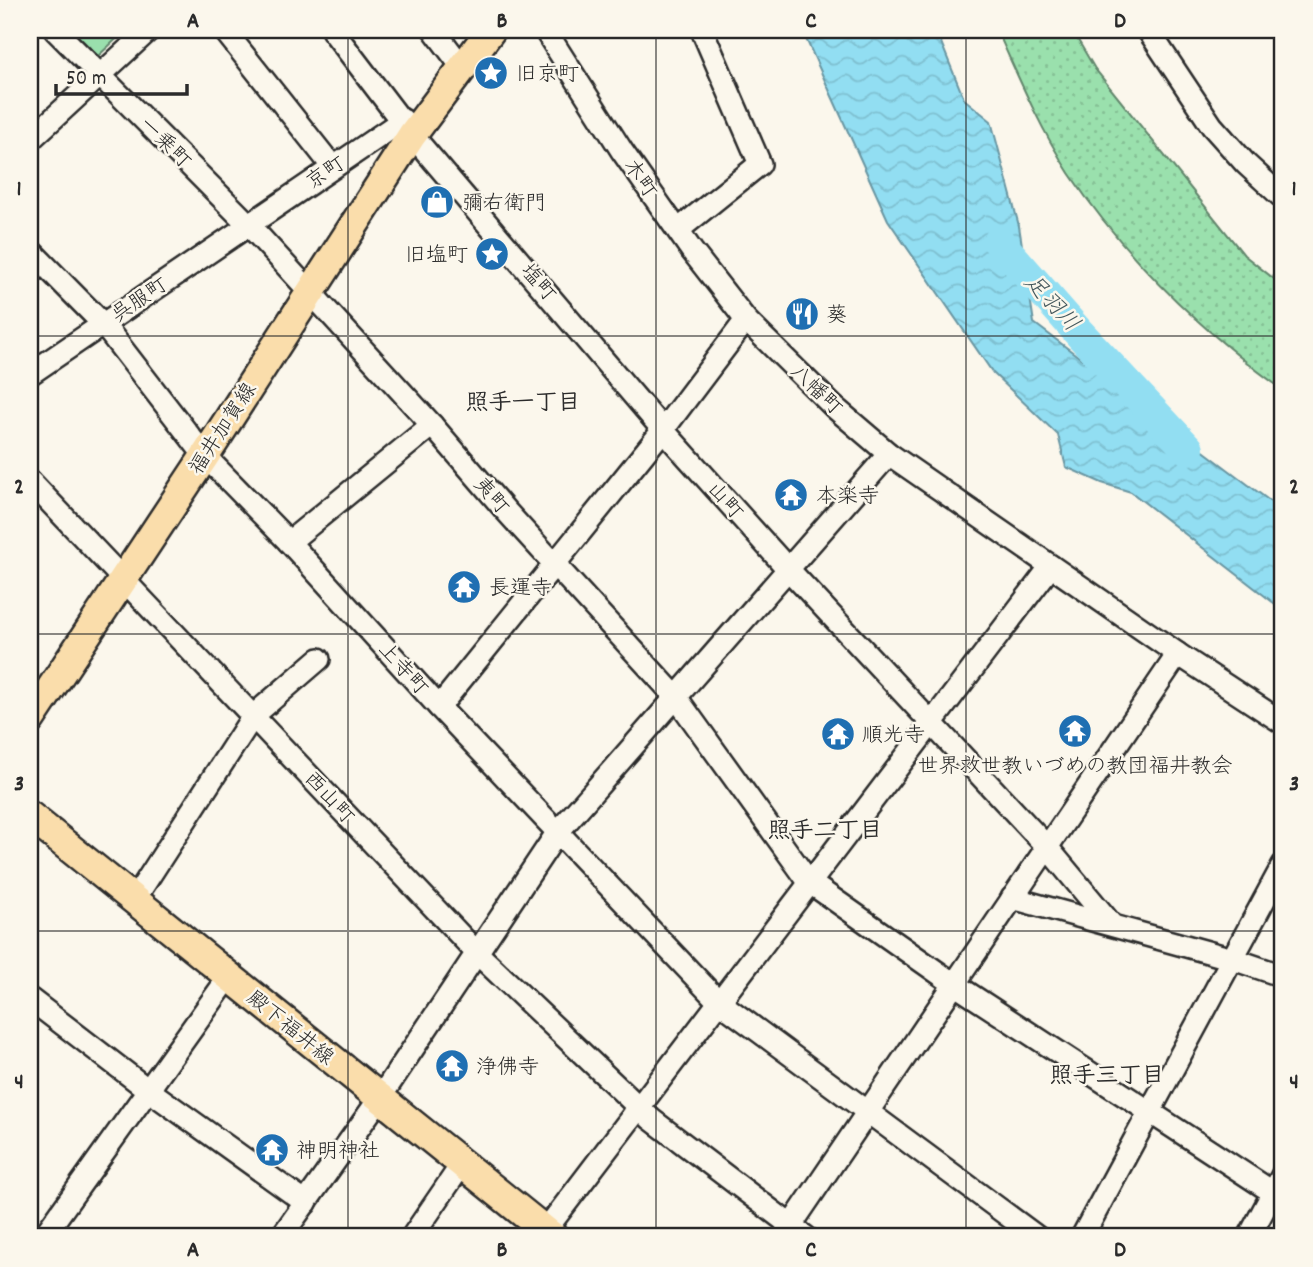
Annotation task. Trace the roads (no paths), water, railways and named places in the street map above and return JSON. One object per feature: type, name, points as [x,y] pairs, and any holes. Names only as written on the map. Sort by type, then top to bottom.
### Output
[{"type":"main road","name":"京町","points":[[408,127],[491,30]]},
{"type":"main road","name":"福井加賀線","points":[[30,720],[310,292],[408,127]]},
{"type":"main road","name":"殿下福井線","points":[[30,816],[549,1234]]},
{"type":"street","name":"一乗町","points":[[55,30],[248,225],[310,292]]},
{"type":"street","points":[[30,140],[149,30]]},
{"type":"street","points":[[224,30],[332,166]]},
{"type":"street","name":"塩町","points":[[332,30],[408,127],[663,430]]},
{"type":"street","points":[[434,30],[462,66]]},
{"type":"street","name":"木町","points":[[545,30],[622,151],[746,320]]},
{"type":"street","points":[[678,230],[760,164],[702,30]]},
{"type":"street","points":[[1149,30],[1212,126],[1246,164],[1283,198]]},
{"type":"street","name":"京町","points":[[248,225],[332,166],[408,127]]},
{"type":"street","name":"呉服町","points":[[30,374],[248,225]]},
{"type":"street","name":"上寺町","points":[[30,250],[103,324],[205,456],[289,542],[439,707],[718,1001],[1037,1237]]},
{"type":"street","name":"夷町","points":[[310,292],[676,697],[809,882],[954,984],[1148,1112],[1280,1188]]},
{"type":"street","points":[[439,707],[663,430],[746,320]]},
{"type":"street","name":"八幡町","points":[[746,320],[834,407],[889,454],[1178,654],[1283,723]]},
{"type":"street","points":[[289,542],[432,425]]},
{"type":"street","name":"山町","points":[[663,430],[788,569],[1047,847],[1112,925]]},
{"type":"street","points":[[281,1237],[380,1098],[557,833],[889,454]]},
{"type":"street","name":"西山町","points":[[31,485],[477,953],[651,1119],[793,1233]]},
{"type":"street","points":[[549,1234],[639,1105],[1051,566]]},
{"type":"street","points":[[793,1233],[868,1111],[1178,654]]},
{"type":"street","points":[[134,900],[253,716],[319,659]]},
{"type":"street","points":[[1082,1237],[1283,865]]},
{"type":"street","points":[[1012,898],[1233,959],[1283,976]]},
{"type":"street","points":[[43,1237],[229,977]]},
{"type":"street","points":[[30,999],[147,1089],[306,1203]]},
{"type":"street","points":[[412,1237],[462,1164]]},
{"type":"street","points":[[1249,1237],[1280,1188]]},
{"type":"water","points":[[802,30],[936,30],[964,99],[991,121],[1019,226],[1034,323],[1283,511],[1283,610],[1131,492],[1066,467],[1058,435],[993,373],[888,220]]},
{"type":"waterway","name":"足羽川","points":[[999,242],[1080,334],[1188,449]]},
{"type":"place","name":"旧京町","points":[[491,73]]},
{"type":"place","name":"彌右衛門","points":[[437,202]]},
{"type":"place","name":"旧塩町","points":[[492,254]]},
{"type":"place","name":"葵","points":[[802,314]]},
{"type":"place","name":"本楽寺","points":[[791,495]]},
{"type":"place","name":"長運寺","points":[[464,587]]},
{"type":"place","name":"世界救世教いづめの教団福井教会","points":[[1075,731]]},
{"type":"place","name":"順光寺","points":[[838,734]]},
{"type":"place","name":"浄佛寺","points":[[452,1066]]},
{"type":"place","name":"神明神社","points":[[272,1150]]},
{"type":"district","name":"照手一丁目","points":[[523,401]]},
{"type":"district","name":"照手二丁目","points":[[825,829]]},
{"type":"district","name":"照手三丁目","points":[[1107,1074]]}]
